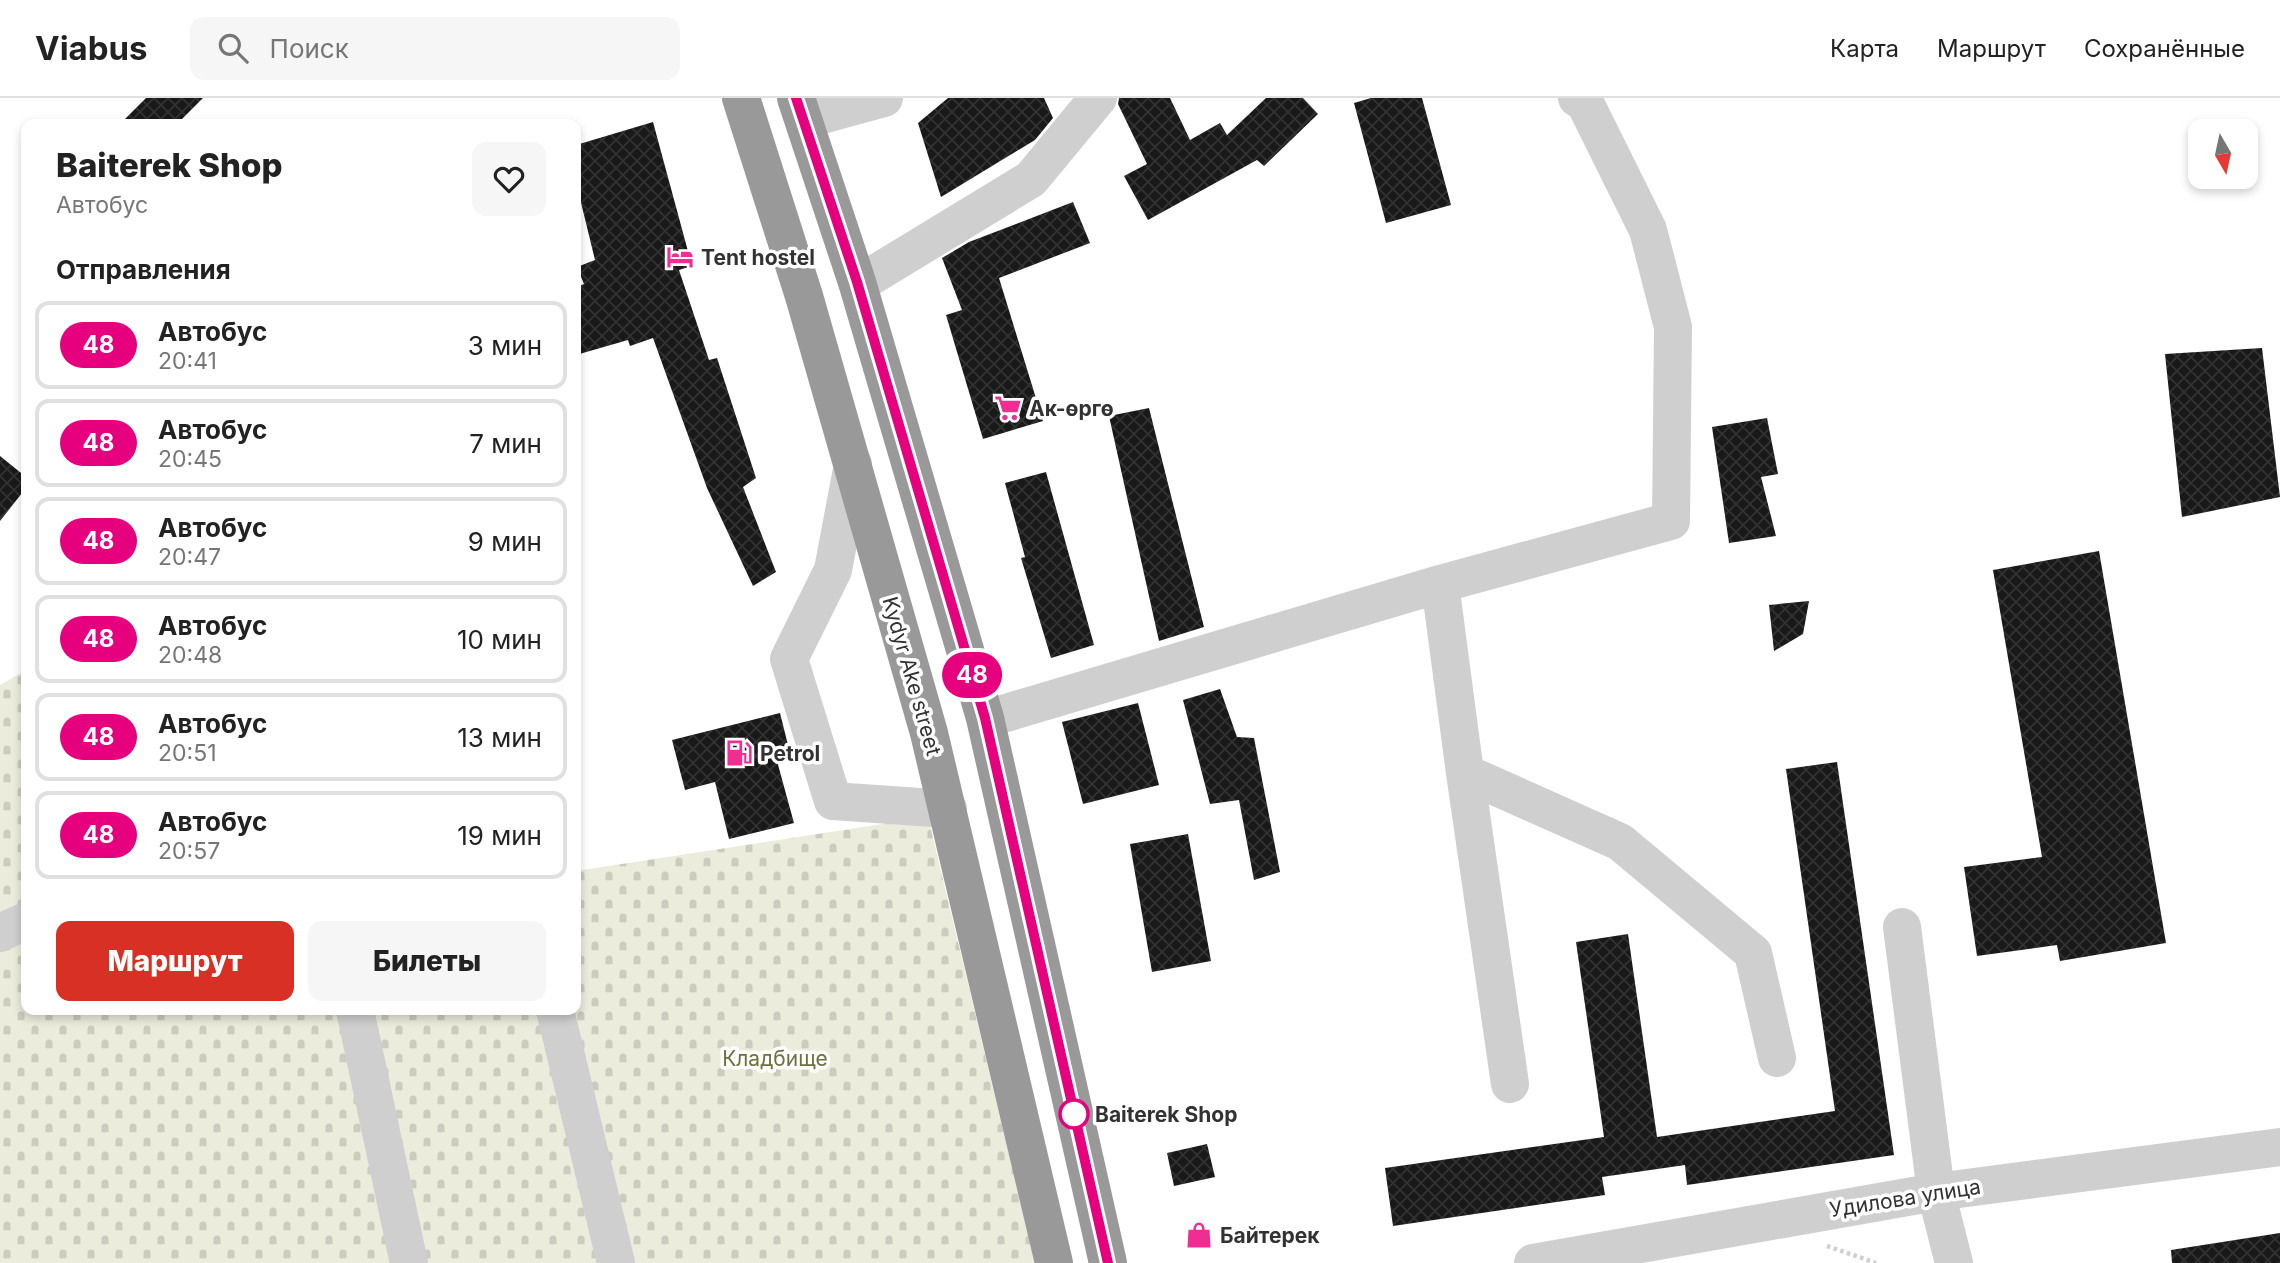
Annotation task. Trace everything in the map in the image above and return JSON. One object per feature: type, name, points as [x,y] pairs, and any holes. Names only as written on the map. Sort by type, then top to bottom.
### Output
[{"type":"highway","name":"Kydyr Ake street","points":[[741,98],[804,296],[929,733],[1054,1263]]},
{"type":"highway","points":[[800,109],[857,282],[985,718],[1108,1263]]},
{"type":"highway","points":[[804,296],[857,282]]},
{"type":"highway","points":[[929,733],[985,718]]},
{"type":"highway","points":[[948,809],[1003,797]]},
{"type":"street","points":[[800,109],[884,98]]},
{"type":"street","points":[[857,282],[870,277],[1031,179],[1098,98]]},
{"type":"street","points":[[985,718],[1440,584],[1671,521],[1673,327],[1648,230],[1585,103],[1577,98]]},
{"type":"street","points":[[853,464],[833,570],[789,659],[833,801],[948,809]]},
{"type":"street","points":[[1440,584],[1510,1084]]},
{"type":"street","points":[[1465,773],[1620,842],[1753,953],[1777,1058]]},
{"type":"street","points":[[0,933],[21,923]]},
{"type":"street","points":[[1902,927],[1936,1192],[1954,1263]]},
{"type":"street","points":[[356,1015],[410,1263]]},
{"type":"street","points":[[556,1015],[615,1263]]},
{"type":"street","name":"Удилова улица","points":[[1533,1263],[1606,1257],[1936,1192],[2280,1147]]},
{"type":"green space","name":"Кладбище","points":[[21,673],[21,1015],[581,1015],[581,870],[928,817],[1035,1263],[0,1263],[0,685]]},
{"type":"building","points":[[146,98],[203,98],[182,119],[125,119]]},
{"type":"building","points":[[948,98],[1044,98],[1053,118],[1035,140],[941,197],[918,123]]},
{"type":"building","points":[[1119,98],[1170,98],[1190,140],[1220,123],[1227,135],[1266,98],[1303,98],[1318,114],[1264,166],[1257,160],[1148,220],[1124,176],[1147,164],[1118,104]]},
{"type":"building","points":[[1371,98],[1422,98],[1451,205],[1386,223],[1354,103]]},
{"type":"building","points":[[653,122],[692,266],[679,270],[709,360],[717,358],[756,478],[743,487],[776,572],[753,586],[707,488],[653,338],[630,346],[628,340],[581,354],[581,285],[584,284],[581,265],[595,260],[581,203],[581,144]]},
{"type":"building","points":[[1073,202],[1090,243],[999,278],[1043,421],[983,439],[946,315],[962,310],[942,258],[969,242]]},
{"type":"building","points":[[2262,348],[2280,497],[2182,517],[2165,354]]},
{"type":"building","points":[[1149,408],[1204,627],[1159,641],[1109,416]]},
{"type":"building","points":[[1767,418],[1778,474],[1761,477],[1776,536],[1729,543],[1712,427]]},
{"type":"building","points":[[0,456],[21,473],[21,494],[0,521]]},
{"type":"building","points":[[1046,472],[1094,645],[1051,658],[1021,558],[1025,557],[1005,483]]},
{"type":"building","points":[[2099,551],[2166,943],[2060,961],[2057,945],[1977,956],[1964,867],[2042,857],[1993,570]]},
{"type":"building","points":[[1809,601],[1803,634],[1774,651],[1769,605]]},
{"type":"building","points":[[1220,689],[1237,737],[1254,738],[1280,872],[1254,880],[1239,800],[1210,804],[1183,700]]},
{"type":"building","points":[[1138,703],[1159,785],[1083,804],[1062,722]]},
{"type":"building","points":[[780,713],[791,757],[777,761],[794,823],[729,839],[715,782],[685,790],[672,740]]},
{"type":"building","points":[[1837,762],[1894,1155],[1687,1185],[1685,1165],[1602,1177],[1605,1195],[1393,1226],[1385,1168],[1604,1137],[1576,942],[1628,934],[1657,1137],[1835,1111],[1786,769]]},
{"type":"building","points":[[1188,834],[1211,961],[1152,972],[1130,844]]},
{"type":"building","points":[[1207,1144],[1215,1177],[1174,1186],[1167,1153]]},
{"type":"building","points":[[2280,1233],[2280,1263],[2172,1263],[2171,1250]]},
{"type":"bus line","name":"48","points":[[796,98],[857,282],[985,718],[1108,1263]]},
{"type":"place","name":"Tent hostel","points":[[680,257]]},
{"type":"place","name":"Ак-өргө","points":[[1008,408]]},
{"type":"place","name":"Petrol","points":[[739,753]]},
{"type":"place","name":"Baiterek Shop","points":[[1074,1114]]},
{"type":"place","name":"Байтерек","points":[[1199,1235]]}]
